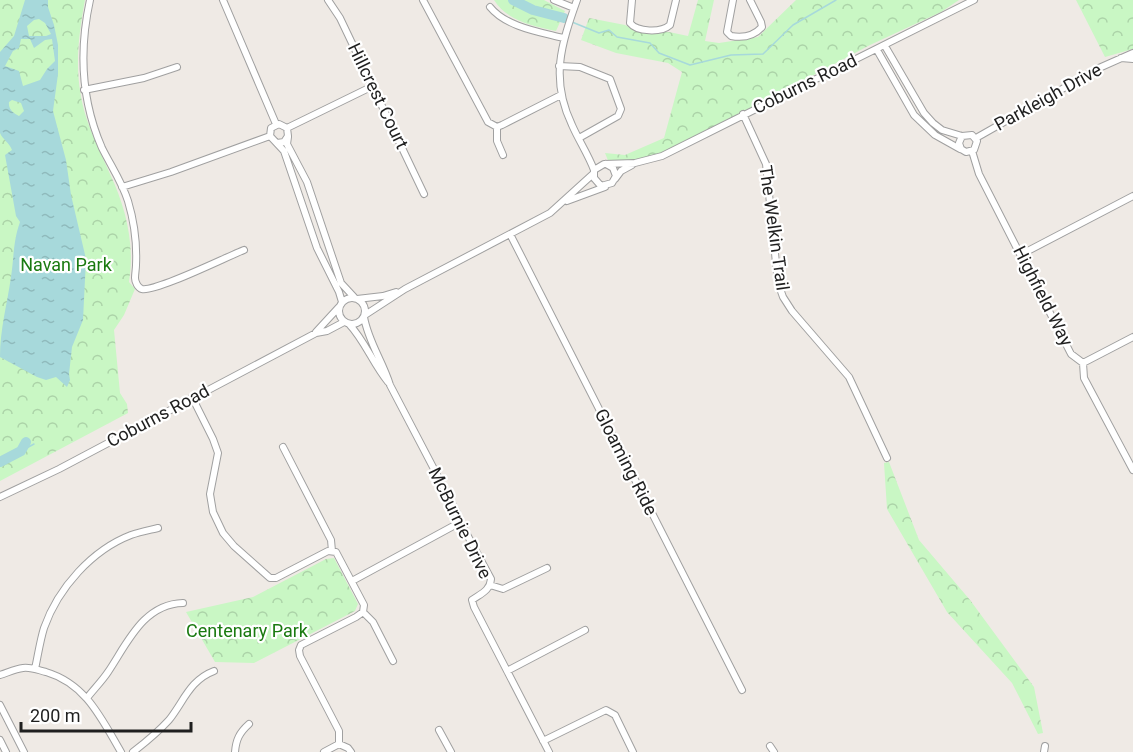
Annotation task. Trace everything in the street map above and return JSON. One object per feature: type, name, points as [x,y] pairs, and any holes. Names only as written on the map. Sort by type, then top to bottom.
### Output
[{"type":"street","points":[[90,0],[84,25],[82,54],[84,90],[102,147],[122,187],[134,226],[137,286],[143,289],[161,286],[244,250]]},
{"type":"street","points":[[223,0],[276,124]]},
{"type":"street","name":"Hillcrest Court","points":[[328,0],[340,18],[424,194]]},
{"type":"street","points":[[423,0],[488,122],[497,127]]},
{"type":"street","points":[[554,0],[574,8]]},
{"type":"street","points":[[577,0],[563,38],[559,66],[561,94],[566,112],[588,153],[595,182],[605,186]]},
{"type":"street","points":[[632,0],[630,23],[632,27],[662,30],[670,26],[676,0]]},
{"type":"street","points":[[733,0],[726,28],[729,35],[733,37],[751,35],[762,27],[750,0]]},
{"type":"street","name":"Coburns Road","points":[[604,164],[635,163],[662,156],[974,0]]},
{"type":"street","points":[[490,7],[519,26],[563,38]]},
{"type":"street","points":[[877,50],[914,115],[935,135],[966,152],[972,151],[977,144],[976,138],[972,135],[962,136],[942,130],[933,123],[924,112],[885,46]]},
{"type":"street","name":"Parkleigh Drive","points":[[976,138],[1099,68],[1133,52]]},
{"type":"street","name":"Parkleigh Drive","points":[[1120,58],[1133,59]]},
{"type":"street","points":[[559,66],[580,67],[606,76],[613,83],[621,109],[618,116],[579,138]]},
{"type":"street","points":[[84,90],[144,78],[177,67]]},
{"type":"street","points":[[287,129],[373,86]]},
{"type":"street","points":[[497,127],[561,94]]},
{"type":"street","name":"The Welkin Trail","points":[[743,114],[766,164],[778,283],[783,297],[792,311],[849,377],[887,458]]},
{"type":"street","points":[[270,136],[271,128],[276,124],[283,125],[287,129],[287,144],[307,182],[341,283],[363,304],[364,316]]},
{"type":"street","points":[[497,127],[497,141],[503,155]]},
{"type":"street","points":[[122,187],[270,136]]},
{"type":"street","points":[[270,136],[284,151],[317,249],[339,292],[339,315],[347,323],[357,323],[405,289],[550,213],[604,164]]},
{"type":"street","points":[[277,143],[284,142],[288,136]]},
{"type":"street","points":[[961,149],[959,143],[962,136]]},
{"type":"street","name":"Highfield Way","points":[[972,151],[979,174],[1022,254],[1071,354],[1083,363],[1084,378],[1133,470]]},
{"type":"street","points":[[561,204],[615,180],[613,168],[597,161],[588,153]]},
{"type":"street","name":"Coburns Road","points":[[615,180],[621,171],[635,163]]},
{"type":"street","points":[[1022,254],[1133,196]]},
{"type":"street","name":"Gloaming Ride","points":[[510,234],[742,690]]},
{"type":"street","points":[[340,304],[347,298],[383,296],[405,289]]},
{"type":"street","name":"Coburns Road","points":[[316,333],[340,304]]},
{"type":"street","name":"McBurnie Drive","points":[[364,316],[368,334],[384,365],[390,385],[457,513],[457,524],[464,529],[490,579],[490,585],[485,591],[472,600],[474,607],[549,752]]},
{"type":"street","name":"Coburns Road","points":[[0,497],[59,469],[316,333],[347,323]]},
{"type":"street","name":"McBurnie Drive","points":[[347,323],[356,331],[379,372],[390,385]]},
{"type":"street","points":[[1083,363],[1133,337]]},
{"type":"street","points":[[192,397],[218,453],[210,494],[213,512],[223,533],[270,578],[276,578],[332,551],[339,554],[364,605],[363,612]]},
{"type":"street","points":[[283,447],[331,540],[332,551]]},
{"type":"street","points":[[352,581],[457,524]]},
{"type":"street","points":[[35,669],[45,626],[64,589],[105,548],[132,535],[158,528]]},
{"type":"street","points":[[490,585],[504,590],[547,568]]},
{"type":"street","points":[[87,698],[140,623],[158,609],[171,603],[183,603]]},
{"type":"street","points":[[363,612],[373,622],[393,661]]},
{"type":"street","points":[[339,744],[339,731],[299,650],[301,645],[363,612]]},
{"type":"street","points":[[507,671],[585,630]]},
{"type":"street","points":[[2,676],[24,668],[59,676],[87,698],[121,752]]},
{"type":"street","points":[[133,752],[170,718],[190,688],[202,675],[214,671]]},
{"type":"street","points":[[0,705],[24,752]]},
{"type":"street","points":[[543,741],[606,710],[615,716],[633,752]]},
{"type":"street","points":[[235,752],[240,732],[249,724]]},
{"type":"street","points":[[439,730],[450,752]]},
{"type":"street","points":[[0,740],[6,752]]},
{"type":"street","points":[[324,752],[339,744]]},
{"type":"street","points":[[339,744],[351,752]]},
{"type":"green space","name":"Navan Park","points":[[0,0],[85,0],[78,55],[81,96],[89,126],[125,213],[131,254],[129,282],[135,289],[124,315],[114,330],[120,393],[127,404],[128,413],[0,481]]},
{"type":"green space","points":[[494,0],[544,0],[565,11],[556,31],[513,18]]},
{"type":"green space","points":[[698,0],[714,0],[705,41],[719,43],[758,37],[796,0],[959,0],[941,12],[870,45],[660,157],[609,163],[605,153],[625,155],[664,138],[682,72],[668,63],[616,53],[581,40],[589,18],[625,25],[636,31],[669,32],[688,36]]},
{"type":"green space","points":[[1076,0],[1133,0],[1133,49],[1105,57]]},
{"type":"green space","points":[[889,462],[919,540],[970,600],[1034,687],[1043,733],[1038,734],[1012,683],[947,612],[887,509],[884,463]]},
{"type":"green space","name":"Centenary Park","points":[[334,558],[358,604],[355,611],[254,663],[215,662],[186,612],[253,597],[326,559]]},
{"type":"water","points":[[25,0],[48,0],[58,45],[58,74],[53,111],[66,160],[71,195],[86,259],[83,320],[72,347],[70,380],[67,387],[56,377],[46,380],[37,377],[0,357],[2,327],[20,222],[16,216],[5,155],[12,150],[0,133],[0,52],[14,36]],"holes":[[[39,19],[45,23],[51,34],[29,36],[27,26]],[[21,39],[30,39],[34,48],[45,40],[52,39],[55,61],[40,80],[23,86],[19,71],[5,66],[13,51],[19,48]],[[12,100],[21,103],[24,111],[19,116],[17,115],[10,109],[9,102]]]},
{"type":"waterway","points":[[513,0],[533,10],[564,18]]},
{"type":"waterway","points":[[572,22],[599,33],[609,30],[617,37],[650,43],[659,53],[690,65],[731,55],[763,54],[793,25],[836,0]]},
{"type":"waterway","points":[[0,462],[21,451],[26,442]]},
{"type":"waterway","points":[[21,451],[34,444]]}]
